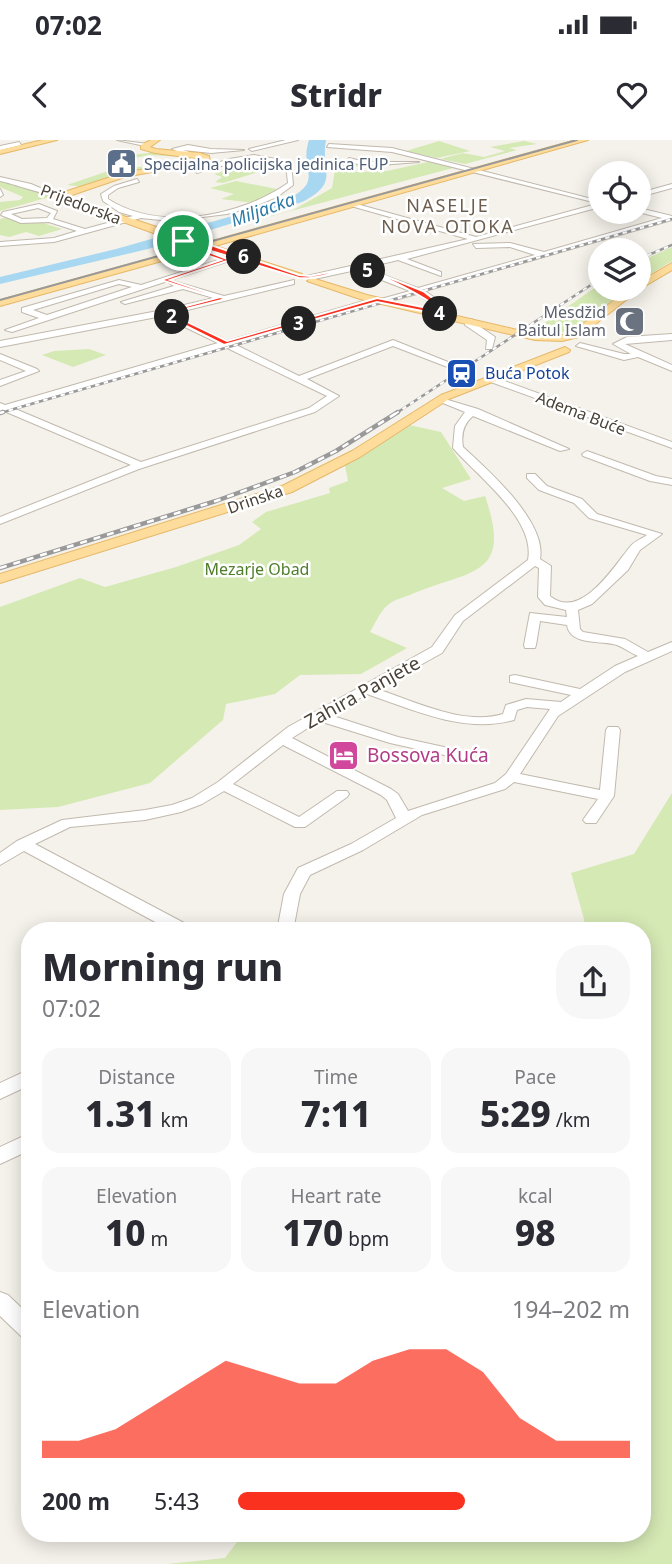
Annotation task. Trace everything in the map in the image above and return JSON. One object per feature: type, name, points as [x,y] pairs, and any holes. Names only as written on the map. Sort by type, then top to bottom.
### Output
[{"type":"main road","points":[[0,150],[53,140]]},
{"type":"main road","points":[[56,196],[80,191],[123,175],[206,161],[204,156],[144,147],[156,140]]},
{"type":"main road","points":[[0,295],[465,167],[567,141],[584,140]]},
{"type":"main road","points":[[205,246],[479,170],[567,141]]},
{"type":"main road","name":"Prijedorska","points":[[56,196],[227,260],[301,280]]},
{"type":"main road","points":[[0,303],[187,243],[240,256],[301,280],[535,337],[555,345],[577,341],[621,301]]},
{"type":"main road","points":[[651,279],[672,266]]},
{"type":"main road","name":"Drinska","points":[[0,579],[287,489],[356,454],[441,399],[491,379],[555,345]]},
{"type":"street","points":[[10,140],[21,145]]},
{"type":"street","points":[[120,140],[145,144]]},
{"type":"street","points":[[187,153],[175,149],[252,149],[295,140]]},
{"type":"street","points":[[329,146],[384,149],[588,198]]},
{"type":"street","points":[[252,149],[261,157]]},
{"type":"street","points":[[348,157],[365,164],[433,160]]},
{"type":"street","points":[[0,244],[49,240],[140,215],[206,217],[267,200],[291,184],[290,165],[279,159],[230,159],[197,170]]},
{"type":"street","name":"Prijedorska","points":[[0,179],[34,187],[56,196]]},
{"type":"street","points":[[137,181],[116,187],[104,194],[109,204],[140,215]]},
{"type":"street","points":[[651,191],[672,185]]},
{"type":"street","points":[[463,245],[588,204]]},
{"type":"street","points":[[353,205],[475,239]]},
{"type":"street","points":[[49,220],[55,212],[43,207],[3,214],[21,221],[49,220],[84,231]]},
{"type":"street","points":[[651,212],[671,219]]},
{"type":"street","points":[[1,409],[671,219]]},
{"type":"street","points":[[0,344],[163,313],[463,245],[510,245],[545,254]]},
{"type":"street","points":[[30,338],[9,330],[240,256]]},
{"type":"street","points":[[399,258],[438,274]]},
{"type":"street","points":[[358,268],[419,292],[446,309],[452,314],[450,317]]},
{"type":"street","points":[[164,280],[223,299]]},
{"type":"street","points":[[46,317],[26,310],[119,282],[141,288]]},
{"type":"street","points":[[56,314],[153,296],[183,286]]},
{"type":"street","points":[[0,521],[137,466],[312,410],[334,396],[163,313]]},
{"type":"street","points":[[469,321],[468,323],[492,339],[489,347]]},
{"type":"street","points":[[672,337],[627,340],[617,344],[672,368]]},
{"type":"street","points":[[577,341],[624,357],[640,354]]},
{"type":"street","points":[[299,379],[393,343],[453,366]]},
{"type":"street","points":[[0,357],[34,371],[0,383]]},
{"type":"street","points":[[662,364],[672,361]]},
{"type":"street","name":"Adema Buće","points":[[491,379],[672,445]]},
{"type":"street","points":[[441,399],[564,449]]},
{"type":"street","points":[[1,409],[137,466]]},
{"type":"street","points":[[475,411],[468,414],[457,431],[458,448],[487,476],[526,524],[538,549],[534,561],[545,566],[547,570],[544,597],[573,615]]},
{"type":"street","points":[[587,454],[654,480],[672,482]]},
{"type":"street","points":[[530,645],[534,616],[573,615],[624,567],[635,548],[656,534],[593,516],[578,501],[543,488],[531,477]]},
{"type":"street","name":"Zahira Panjete","points":[[0,860],[23,844],[80,819],[145,815],[176,809],[197,801],[223,785],[281,738],[438,650],[451,626],[459,618],[534,561]]},
{"type":"street","points":[[573,615],[573,630],[579,635],[620,642],[647,656]]},
{"type":"street","points":[[287,922],[292,894],[304,872],[382,834],[411,815],[490,790],[512,777],[544,724],[563,706],[620,669],[672,648]]},
{"type":"street","points":[[515,679],[583,694]]},
{"type":"street","points":[[368,690],[437,711],[493,721],[509,717],[510,708],[517,704],[563,706]]},
{"type":"street","points":[[317,716],[413,745],[463,755]]},
{"type":"street","points":[[592,820],[607,796],[613,730]]},
{"type":"street","points":[[281,738],[386,792],[411,815]]},
{"type":"street","points":[[512,777],[607,796]]},
{"type":"street","points":[[223,785],[300,824],[342,794]]},
{"type":"street","points":[[23,844],[169,922]]},
{"type":"street","points":[[0,1092],[21,1081]]},
{"type":"street","points":[[0,1156],[21,1146]]},
{"type":"street","points":[[0,1302],[21,1322]]},
{"type":"green space","points":[[439,141],[470,151],[437,158],[406,151]]},
{"type":"green space","points":[[524,141],[537,144],[509,148],[517,150],[465,164],[440,159],[463,153],[484,157],[505,151],[490,147]]},
{"type":"green space","points":[[156,152],[204,158],[196,164],[130,173],[85,187],[67,185],[114,169],[174,164],[193,158],[151,155],[128,159],[124,156]]},
{"type":"green space","points":[[419,162],[366,168],[343,164],[357,172],[387,171],[428,162],[453,168],[212,232],[293,210],[332,188],[336,163],[366,165]]},
{"type":"green space","points":[[249,163],[270,166],[277,171],[262,171],[223,183],[215,182],[222,177],[214,174]]},
{"type":"green space","points":[[0,179],[38,188],[53,196],[0,211],[0,202],[20,200],[23,197],[0,187]]},
{"type":"green space","points":[[236,181],[282,190],[254,203],[221,199],[234,194],[210,188]]},
{"type":"green space","points":[[7,217],[37,221],[62,229],[39,236],[26,232],[9,237],[0,235],[0,219]]},
{"type":"green space","points":[[672,247],[672,261],[651,274],[651,257]]},
{"type":"green space","points":[[588,292],[588,301],[612,301],[572,329],[547,334],[532,332]]},
{"type":"green space","points":[[89,349],[106,355],[73,367],[42,355],[54,351]]},
{"type":"green space","name":"Mezarje Obad","points":[[400,423],[441,432],[471,479],[442,488],[464,501],[485,496],[494,542],[490,556],[482,566],[396,600],[383,611],[370,632],[407,648],[361,674],[300,675],[275,694],[226,704],[223,720],[150,783],[58,807],[0,810],[0,607],[80,578],[105,587],[176,567],[239,545],[261,529],[252,522],[266,512],[330,493],[329,488],[348,481],[343,455]]},
{"type":"green space","points":[[672,793],[672,1564],[167,1564],[225,1558],[237,1542],[651,1542],[651,922],[584,922],[571,873],[634,854]]},
{"type":"water","name":"Miljacka","points":[[309,140],[326,140],[326,176],[321,188],[302,202],[148,249],[0,284],[0,277],[116,249],[282,202],[304,188],[308,181]]},
{"type":"tram line","points":[[0,300],[577,140]]},
{"type":"railway","points":[[3,412],[0,413],[672,219]]},
{"type":"railway","points":[[651,254],[672,245]]},
{"type":"railway","points":[[395,414],[588,287]]},
{"type":"railway","points":[[0,568],[216,501],[295,472],[336,451],[398,412]]},
{"type":"place","name":"Specijalna policijska jedinica FUP","points":[[121,164]]},
{"type":"place","name":"Mesdžid Baitul Islam","points":[[629,321]]},
{"type":"place","name":"Buća Potok","points":[[462,373]]},
{"type":"place","name":"Bossova Kuća","points":[[344,755]]},
{"type":"district","name":"NASELJE NOVA OTOKA","points":[[448,216]]},
{"type":"route","points":[[183,241],[310,278],[358,268],[421,292],[452,315],[450,317],[377,300],[226,344],[163,313],[223,299],[164,280],[227,260],[182,244],[183,241]]}]
